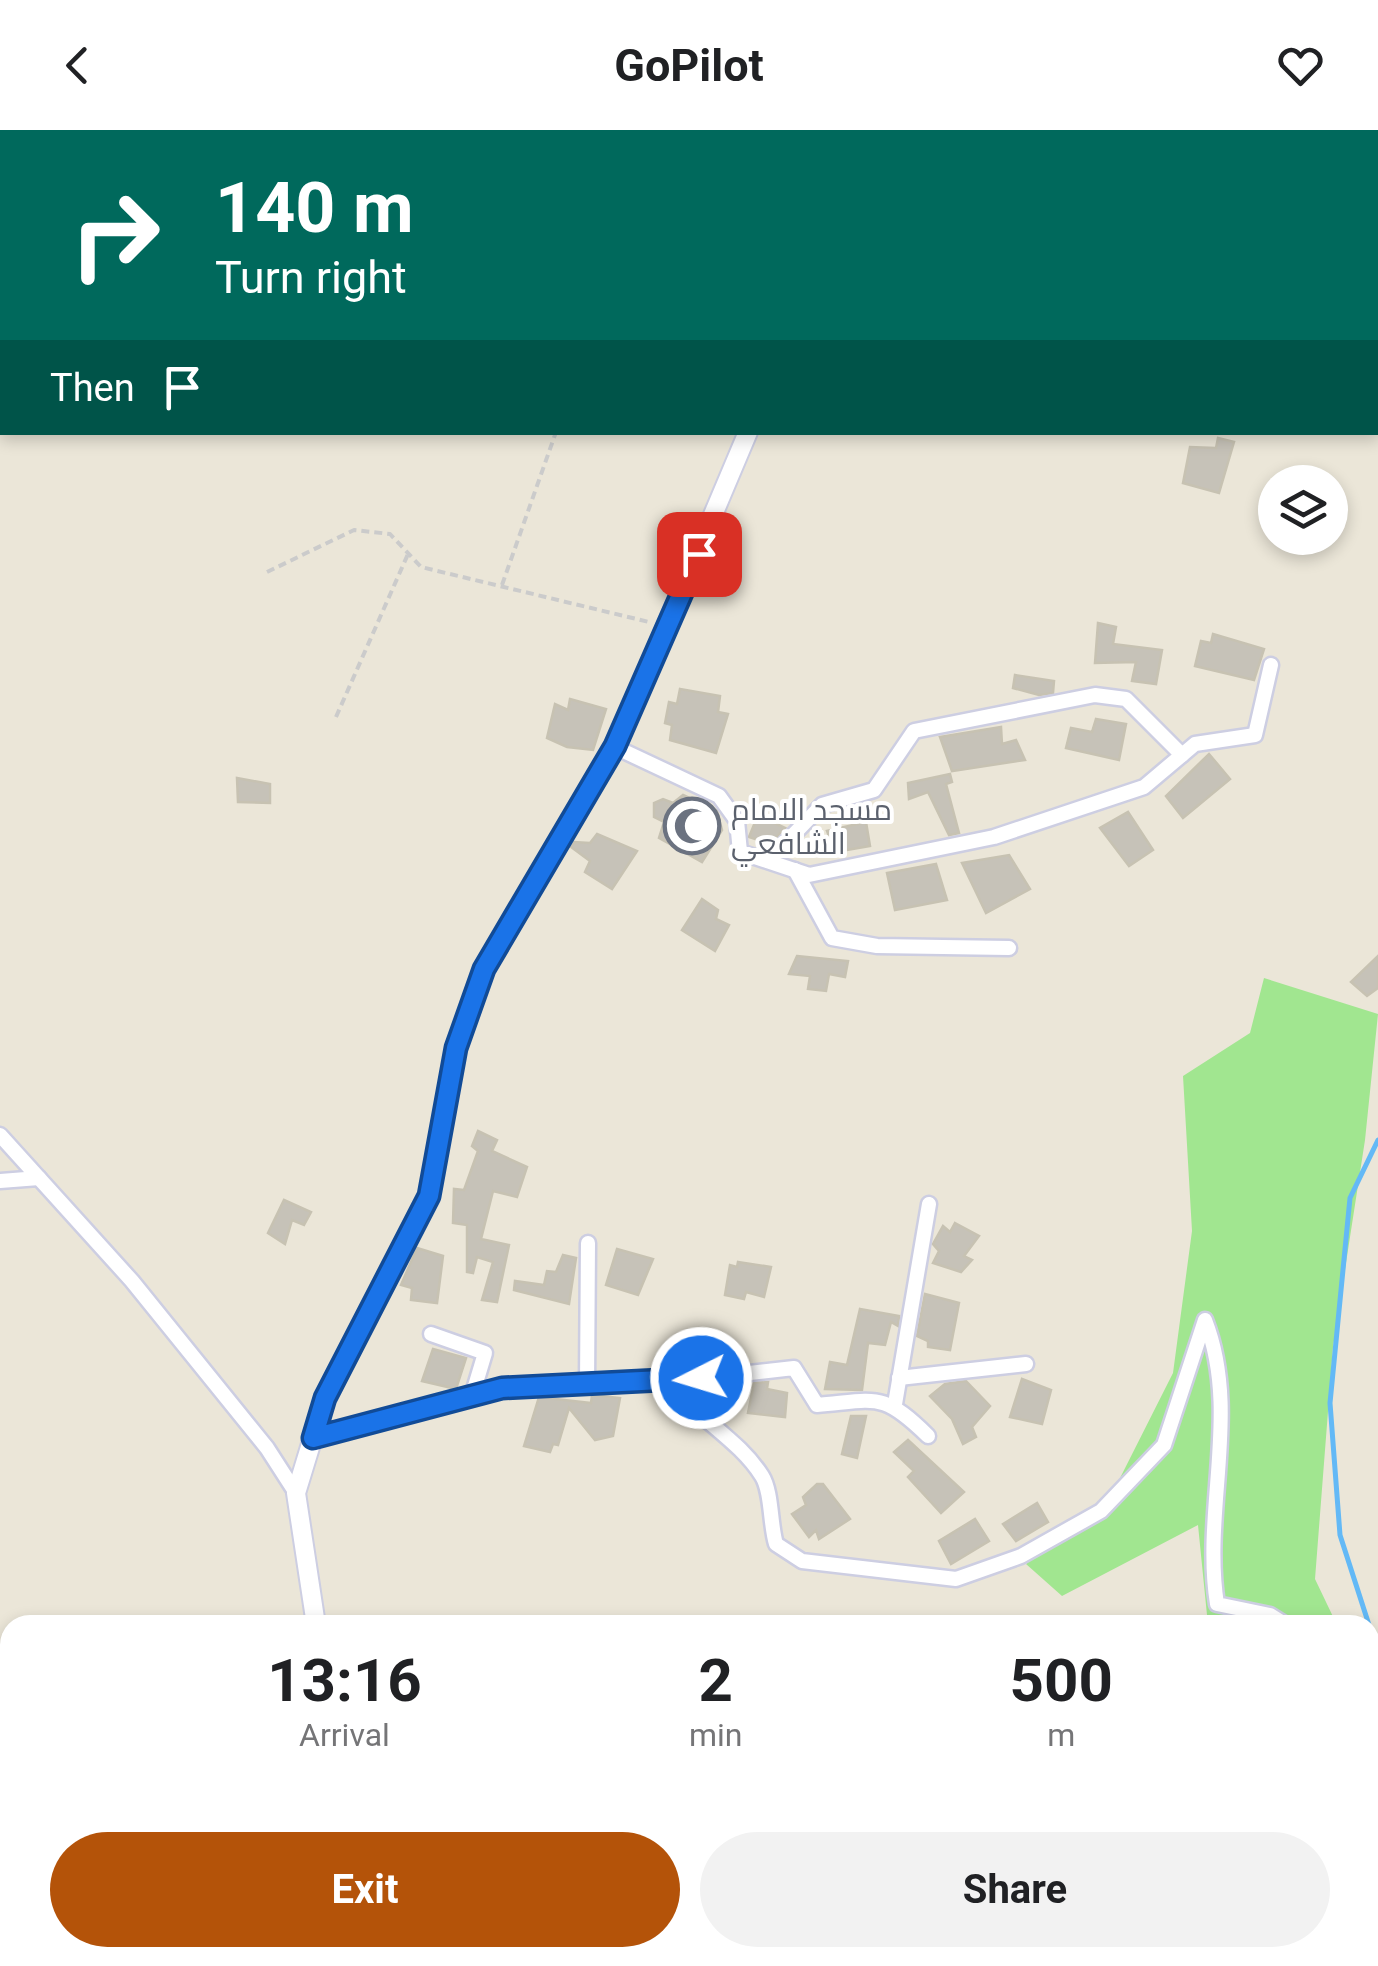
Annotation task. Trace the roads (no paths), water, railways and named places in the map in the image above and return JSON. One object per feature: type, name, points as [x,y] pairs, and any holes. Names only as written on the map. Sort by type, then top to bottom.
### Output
[{"type":"street","points":[[296,1493],[325,1398],[429,1196],[456,1048],[484,969],[615,746],[747,435]]},
{"type":"street","points":[[615,746],[720,796],[737,821],[740,852],[809,875],[994,838],[1144,787],[1195,744],[1255,735],[1271,666]]},
{"type":"street","points":[[768,861],[822,805],[874,790],[914,731],[1095,695],[1126,699],[1182,755]]},
{"type":"street","points":[[795,870],[832,938],[877,946],[1009,948]]},
{"type":"street","points":[[0,1135],[132,1281],[267,1448],[296,1493],[314,1615]]},
{"type":"street","points":[[0,1182],[39,1178]]},
{"type":"street","points":[[895,1404],[929,1204]]},
{"type":"street","points":[[587,1385],[588,1243]]},
{"type":"street","points":[[670,1382],[686,1406],[737,1447],[765,1479],[776,1544],[802,1561],[956,1579],[1021,1556],[1101,1511],[1164,1445],[1205,1320],[1217,1351],[1222,1449],[1212,1571],[1217,1604],[1270,1615]]},
{"type":"street","points":[[431,1334],[485,1353],[472,1396]]},
{"type":"street","points":[[898,1378],[1026,1364]]},
{"type":"street","points":[[313,1438],[502,1388],[670,1382],[794,1368],[816,1404],[882,1400],[895,1404],[928,1436]]},
{"type":"waterway","points":[[1366,1615],[1340,1535],[1330,1403],[1350,1198],[1378,1140]]},
{"type":"place","name":"مسجد الامام الشافعي","points":[[692,826]]}]
